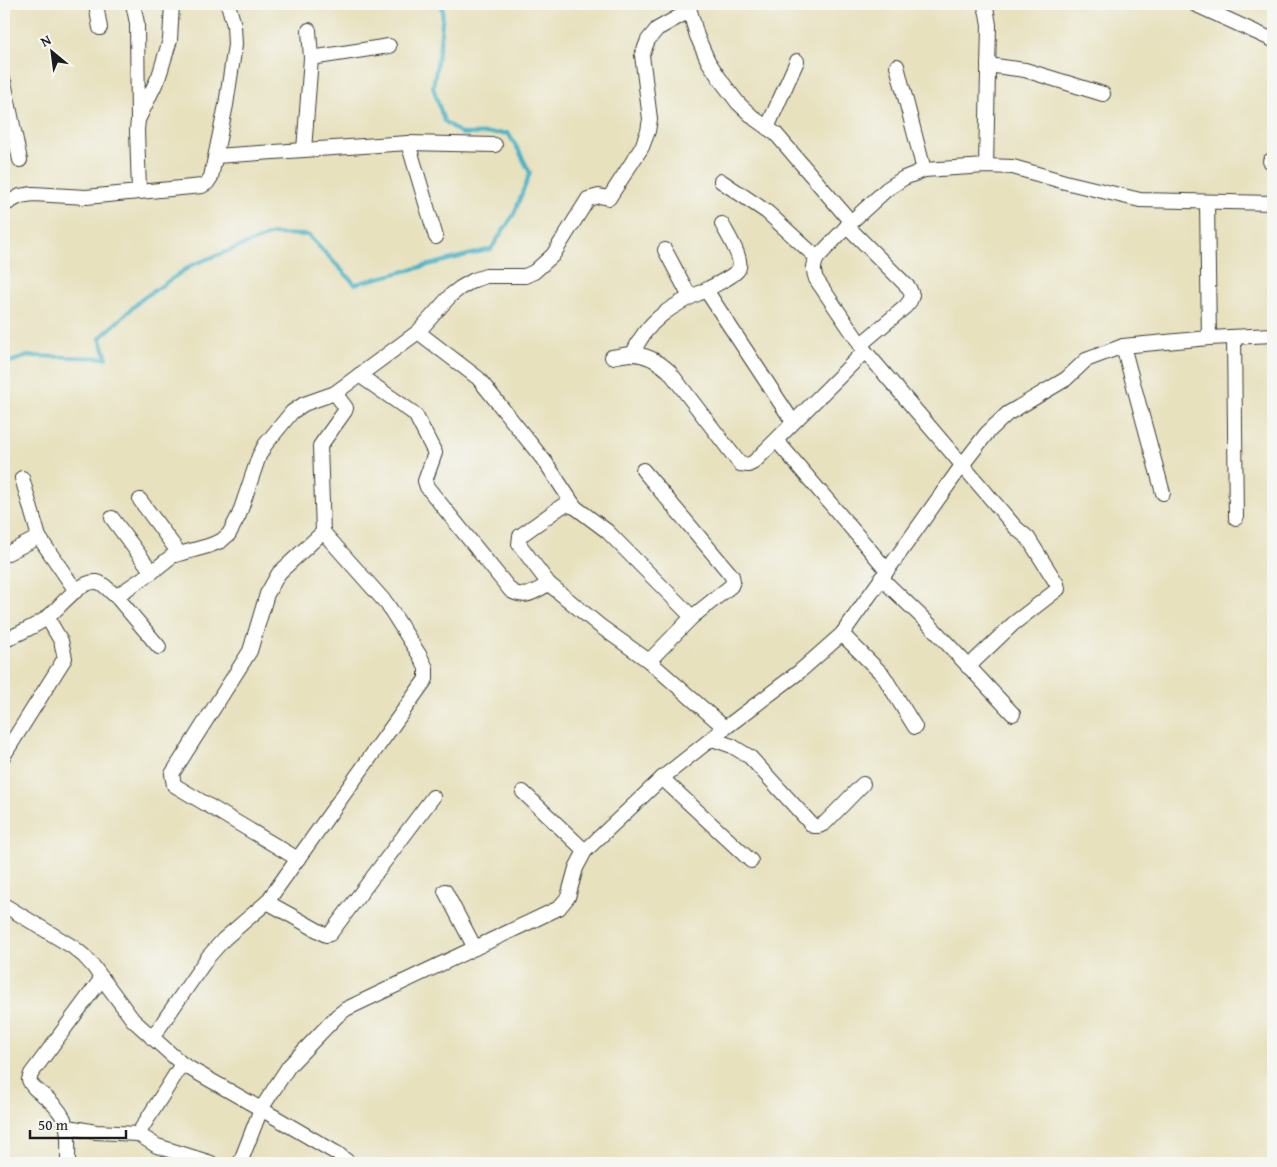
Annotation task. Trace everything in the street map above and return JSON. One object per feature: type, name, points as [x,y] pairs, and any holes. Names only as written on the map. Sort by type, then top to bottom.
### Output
[{"type":"street","points":[[96,4],[100,28]]},
{"type":"street","points":[[133,4],[137,23],[139,190]]},
{"type":"street","points":[[138,120],[148,102],[170,40],[172,4]]},
{"type":"street","points":[[4,205],[20,196],[33,194],[86,197],[139,190],[202,186],[207,183],[211,177],[216,156],[235,45],[234,25],[228,4]]},
{"type":"street","points":[[984,4],[989,25],[986,166]]},
{"type":"street","points":[[1194,4],[1273,40]]},
{"type":"street","points":[[116,596],[172,556],[221,541],[229,534],[239,515],[259,456],[265,445],[292,412],[304,404],[335,393],[418,332],[451,295],[474,280],[486,276],[525,276],[534,272],[553,255],[588,199],[599,196],[609,198],[642,147],[648,131],[650,120],[642,55],[648,40],[657,29],[688,7],[697,36],[708,61],[738,104],[776,134],[849,224],[909,288],[912,295],[905,307],[862,348],[777,441],[754,462],[748,465],[740,464],[669,371],[654,359],[633,354],[612,357]]},
{"type":"street","points":[[304,150],[310,58],[309,30]]},
{"type":"street","points":[[310,58],[389,46]]},
{"type":"street","points":[[767,128],[797,61]]},
{"type":"street","points":[[988,65],[1025,70],[1103,94]]},
{"type":"street","points":[[897,66],[924,170]]},
{"type":"street","points":[[4,82],[6,104],[20,160]]},
{"type":"street","points":[[216,156],[408,143],[495,145]]},
{"type":"street","points":[[408,143],[436,237]]},
{"type":"street","points":[[968,667],[1013,624],[1058,589],[1057,584],[1028,538],[1016,528],[862,348],[816,279],[813,272],[814,264],[849,224],[887,189],[904,178],[924,170],[986,166],[1014,167],[1065,182],[1140,200],[1273,203]]},
{"type":"street","points":[[721,181],[767,212],[818,258]]},
{"type":"street","points":[[1207,202],[1208,338]]},
{"type":"street","points":[[633,354],[636,344],[648,327],[662,313],[737,271],[740,265],[739,258],[722,224]]},
{"type":"street","points":[[666,250],[690,297]]},
{"type":"street","points":[[706,290],[793,422]]},
{"type":"street","points":[[418,332],[478,378],[546,463],[575,507],[607,532],[692,617]]},
{"type":"street","points":[[240,1163],[261,1109],[289,1066],[342,1012],[559,908],[568,897],[576,868],[585,851],[662,778],[799,672],[842,634],[963,464],[987,433],[1007,414],[1066,379],[1086,360],[1122,346],[1208,338],[1273,335]]},
{"type":"street","points":[[1234,337],[1236,518]]},
{"type":"street","points":[[1122,346],[1164,493]]},
{"type":"street","points":[[359,374],[416,416],[435,453],[425,481],[427,487],[510,590],[520,596],[549,584]]},
{"type":"street","points":[[152,1038],[208,957],[224,939],[268,902],[426,679],[426,668],[420,656],[387,604],[323,532],[320,446],[346,408],[335,393]]},
{"type":"street","points":[[777,441],[884,574],[1013,714]]},
{"type":"street","points":[[643,470],[732,576],[733,582],[731,586],[692,617],[649,661]]},
{"type":"street","points":[[22,478],[39,538],[76,591]]},
{"type":"street","points":[[140,500],[179,554]]},
{"type":"street","points":[[575,507],[562,506],[520,536],[519,544],[549,584],[600,626],[649,661],[725,728]]},
{"type":"street","points":[[112,518],[152,572]]},
{"type":"street","points":[[298,859],[174,785],[172,774],[250,651],[267,594],[279,573],[323,532]]},
{"type":"street","points":[[4,555],[39,538]]},
{"type":"street","points":[[4,641],[47,617],[62,602],[83,586],[96,582],[102,584],[116,596],[159,647]]},
{"type":"street","points":[[4,755],[65,658],[61,641],[47,617]]},
{"type":"street","points":[[842,634],[884,675],[915,727]]},
{"type":"street","points":[[712,740],[732,746],[750,757],[813,826],[825,823],[863,784]]},
{"type":"street","points":[[662,778],[751,861]]},
{"type":"street","points":[[523,792],[585,851]]},
{"type":"street","points":[[268,902],[326,935],[330,934],[433,797]]},
{"type":"street","points":[[445,891],[476,948]]},
{"type":"street","points":[[4,905],[73,947],[93,966],[134,1020],[182,1064],[338,1154],[349,1163]]},
{"type":"street","points":[[68,1163],[68,1127],[61,1113],[31,1085],[29,1080],[31,1074],[102,978]]},
{"type":"street","points":[[138,1134],[182,1064]]},
{"type":"street","points":[[68,1127],[96,1132],[138,1134],[157,1146],[211,1163]]},
{"type":"waterway","points":[[4,364],[28,356],[107,358],[100,338],[142,299],[192,265],[272,234],[308,235],[355,284],[491,249],[514,214],[530,173],[508,133],[462,134],[444,121],[433,87],[440,45],[443,10],[440,4]]}]
